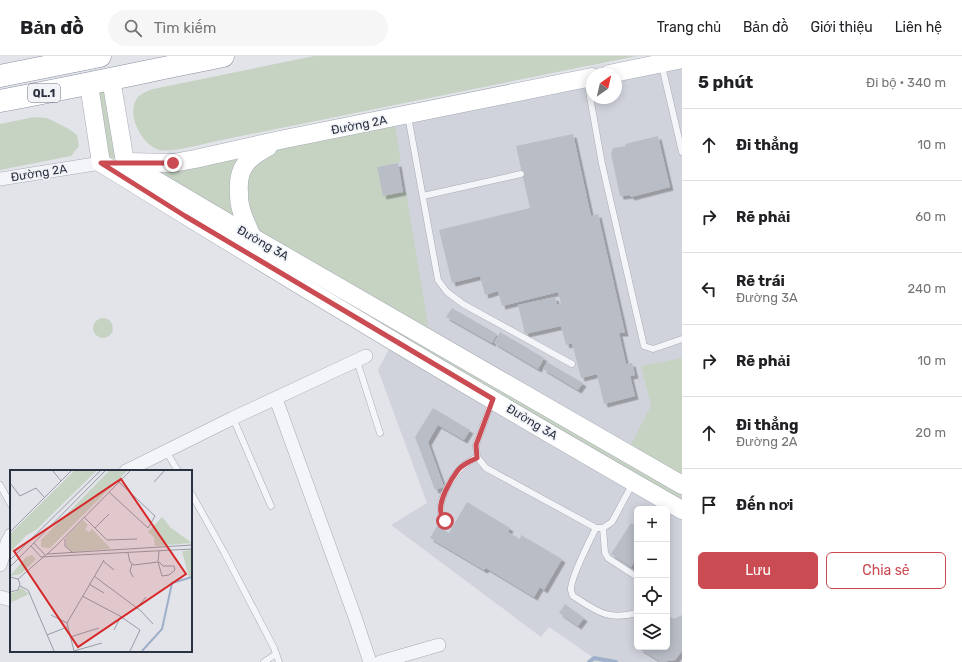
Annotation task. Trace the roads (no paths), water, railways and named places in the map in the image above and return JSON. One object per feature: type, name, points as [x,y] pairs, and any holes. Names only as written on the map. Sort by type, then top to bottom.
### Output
[{"type":"highway","name":"QL.1","points":[[0,76],[100,56]]},
{"type":"highway","name":"QL.1","points":[[0,101],[89,85],[111,79],[223,56]]},
{"type":"street","points":[[622,71],[682,59]]},
{"type":"street","points":[[111,79],[125,162]]},
{"type":"street","name":"Đường 2A","points":[[0,179],[101,163],[173,163],[586,79]]},
{"type":"street","points":[[89,85],[101,163]]},
{"type":"street","points":[[252,237],[240,205],[238,186],[241,172],[244,164],[250,158],[280,140]]},
{"type":"street","name":"Đường 3A","points":[[125,162],[682,485]]},
{"type":"street","name":"Đường 3A","points":[[101,163],[199,224],[633,483],[682,510]]},
{"type":"street","points":[[128,470],[233,418],[362,359]]},
{"type":"street","points":[[276,399],[370,662]]},
{"type":"street","points":[[0,565],[6,540]]},
{"type":"street","points":[[0,597],[10,600]]},
{"type":"street","points":[[380,662],[439,644]]},
{"type":"lane","points":[[661,63],[682,152]]},
{"type":"lane","points":[[593,104],[602,164],[644,346],[653,349],[682,339]]},
{"type":"lane","points":[[408,115],[438,280],[447,292],[463,304],[572,364]]},
{"type":"lane","points":[[423,196],[522,174]]},
{"type":"lane","points":[[362,359],[380,433]]},
{"type":"lane","points":[[493,399],[476,445],[477,458],[486,468],[596,528],[603,528],[612,522],[633,483]]},
{"type":"lane","points":[[233,418],[271,506]]},
{"type":"lane","points":[[166,451],[177,470]]},
{"type":"lane","points":[[445,521],[440,512],[441,500],[448,484],[465,464],[477,458]]},
{"type":"lane","points":[[0,485],[10,503]]},
{"type":"lane","points":[[192,495],[224,552],[279,662]]},
{"type":"lane","points":[[596,528],[572,584],[571,590],[573,596],[602,614],[618,617],[634,614]]},
{"type":"lane","points":[[603,528],[605,553],[608,558],[634,575]]},
{"type":"lane","points":[[264,662],[276,654]]},
{"type":"waterway","points":[[589,662],[594,658],[616,662]]}]
